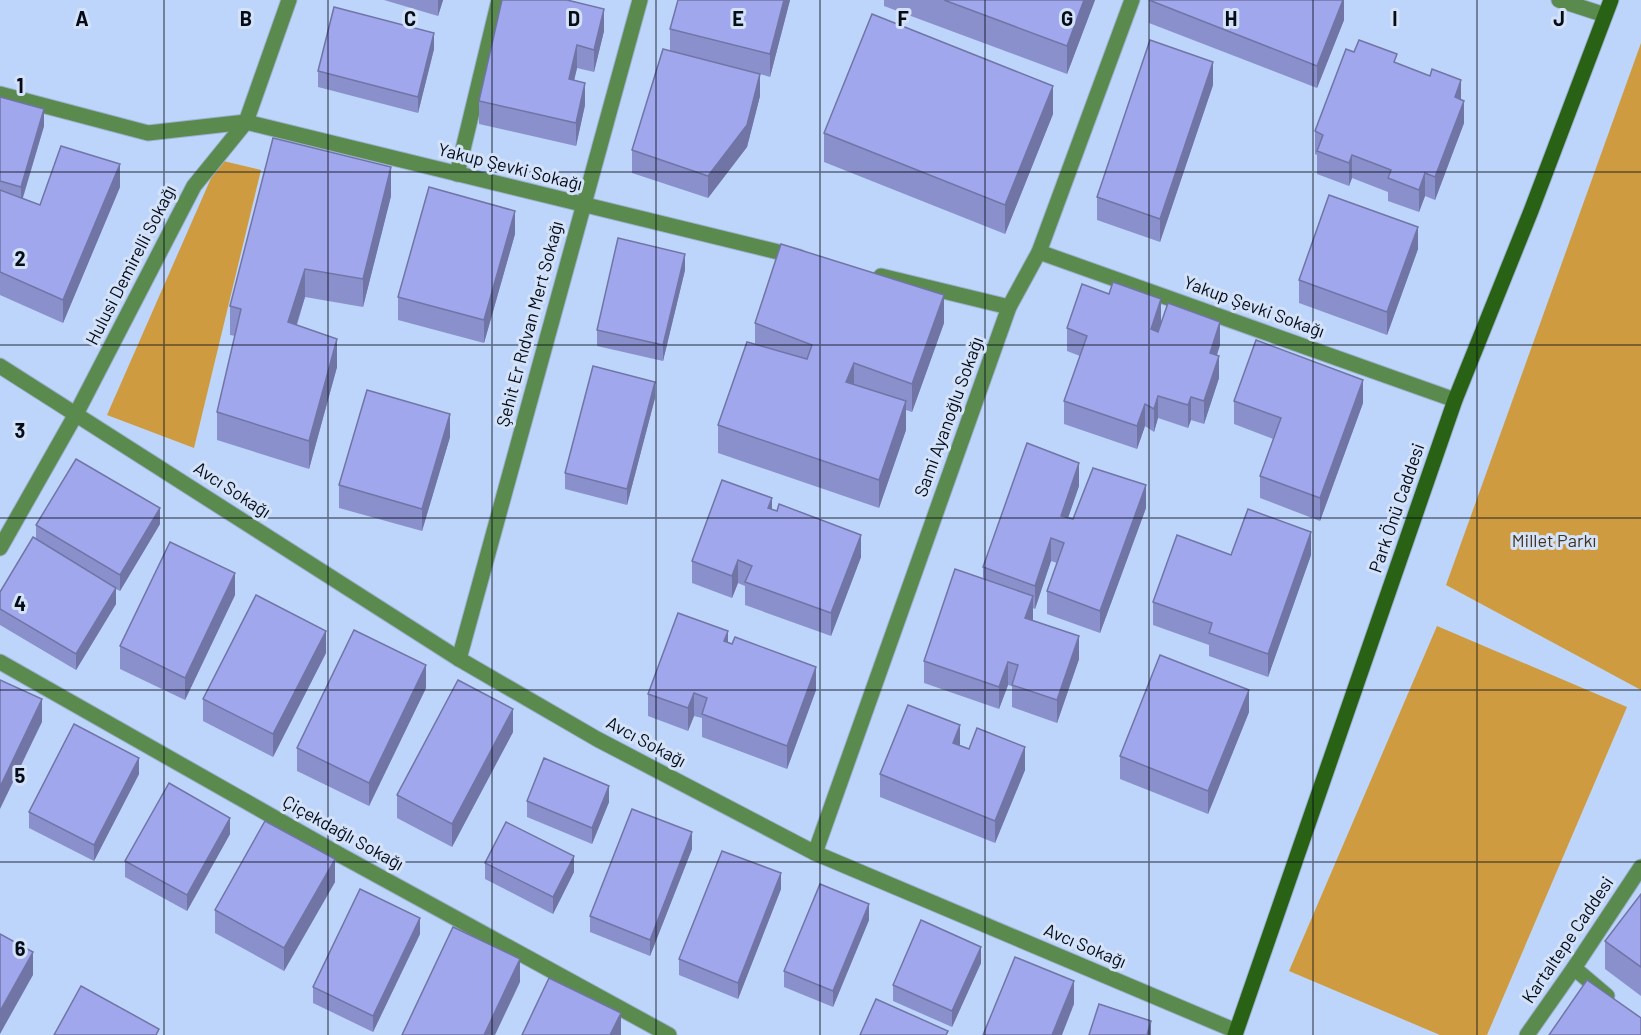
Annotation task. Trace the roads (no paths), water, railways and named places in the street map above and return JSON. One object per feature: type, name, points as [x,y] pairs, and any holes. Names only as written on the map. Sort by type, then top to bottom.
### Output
[{"type":"street","name":"Hulusi Demirelli Sokağı","points":[[0,548],[76,414],[194,186],[246,122],[289,0]]},
{"type":"street","points":[[457,174],[499,0]]},
{"type":"street","name":"Şehit Er Rıdvan Mert Sokağı","points":[[459,659],[640,0]]},
{"type":"street","name":"Sami Ayanoğlu Sokağı","points":[[815,853],[1009,307],[1039,252],[1132,0]]},
{"type":"street","points":[[1559,0],[1605,15]]},
{"type":"street","name":"Park Önü Caddesi","points":[[1235,1033],[1455,400],[1531,212],[1611,0]]},
{"type":"street","name":"Yakup Şevki Sokağı","points":[[0,94],[148,133],[246,122],[813,260]]},
{"type":"street","name":"Yakup Şevki Sokağı","points":[[1039,252],[1455,400]]},
{"type":"street","points":[[871,274],[1009,307]]},
{"type":"street","name":"Avcı Sokağı","points":[[0,366],[459,659],[597,739],[815,853],[1235,1033]]},
{"type":"street","name":"Çiçekdağlı Sokağı","points":[[0,662],[342,856],[669,1035]]},
{"type":"street","name":"Kartaltepe Caddesi","points":[[1527,1035],[1641,867]]},
{"type":"street","points":[[1574,968],[1616,1004]]},
{"type":"park label","name":"Millet Parkı","points":[[1554,541]]}]
